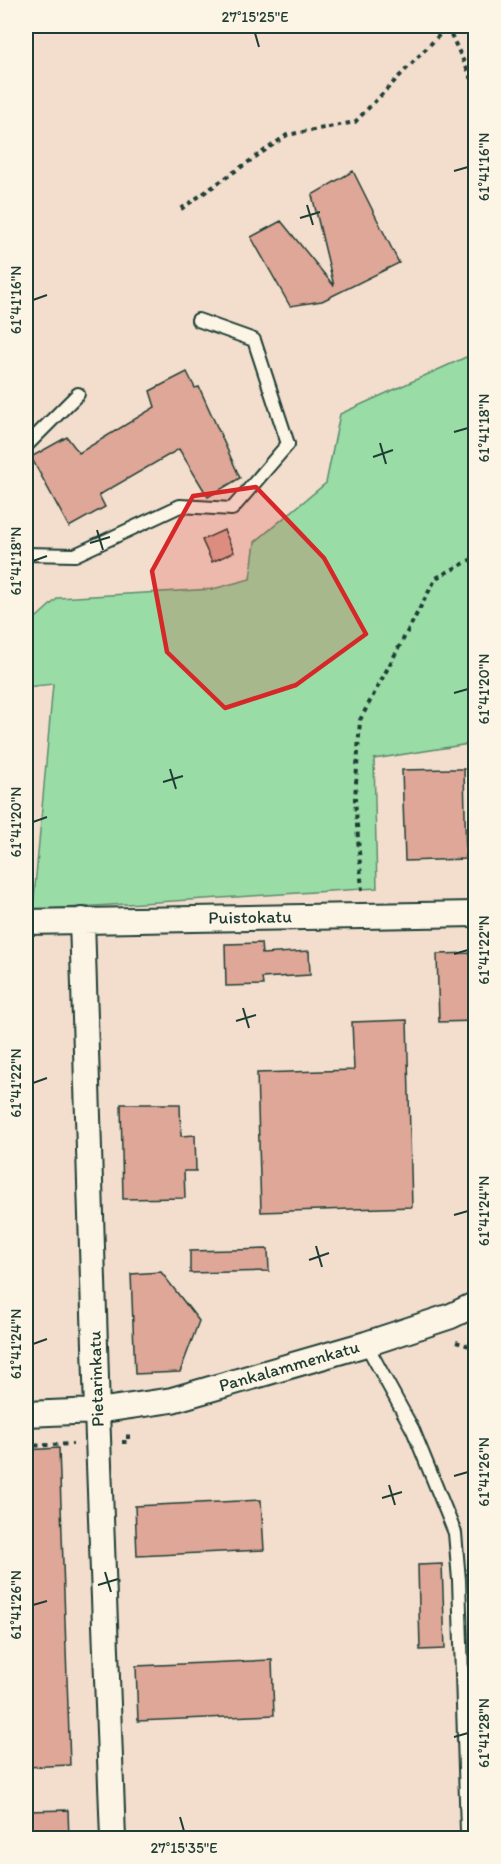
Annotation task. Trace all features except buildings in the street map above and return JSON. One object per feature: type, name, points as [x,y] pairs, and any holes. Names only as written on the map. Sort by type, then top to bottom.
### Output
[{"type":"street","name":"Puistokatu","points":[[26,922],[476,914]]},
{"type":"street","name":"Pietarinkatu","points":[[82,920],[113,1839]]},
{"type":"street","name":"Pankalammenkatu","points":[[26,1414],[97,1411],[172,1400],[366,1344],[451,1316],[476,1304]]},
{"type":"lane","points":[[26,554],[75,555],[180,506],[232,509],[288,444],[254,340],[198,320]]},
{"type":"lane","points":[[26,446],[78,394]]},
{"type":"lane","points":[[366,1344],[413,1430],[455,1533],[459,1580],[467,1831]]},
{"type":"path","points":[[181,209],[287,135],[355,122],[447,26],[476,88]]},
{"type":"path","points":[[363,915],[355,799],[360,720],[436,578],[476,557]]},
{"type":"highlighted area","points":[[256,487],[324,558],[366,634],[296,685],[225,708],[167,652],[152,571],[193,496]]},
{"type":"green space","points":[[475,353],[475,743],[374,759],[377,888],[33,910],[53,684],[26,687],[26,627],[58,598],[213,589],[250,579],[255,542],[326,483],[340,414]]}]
